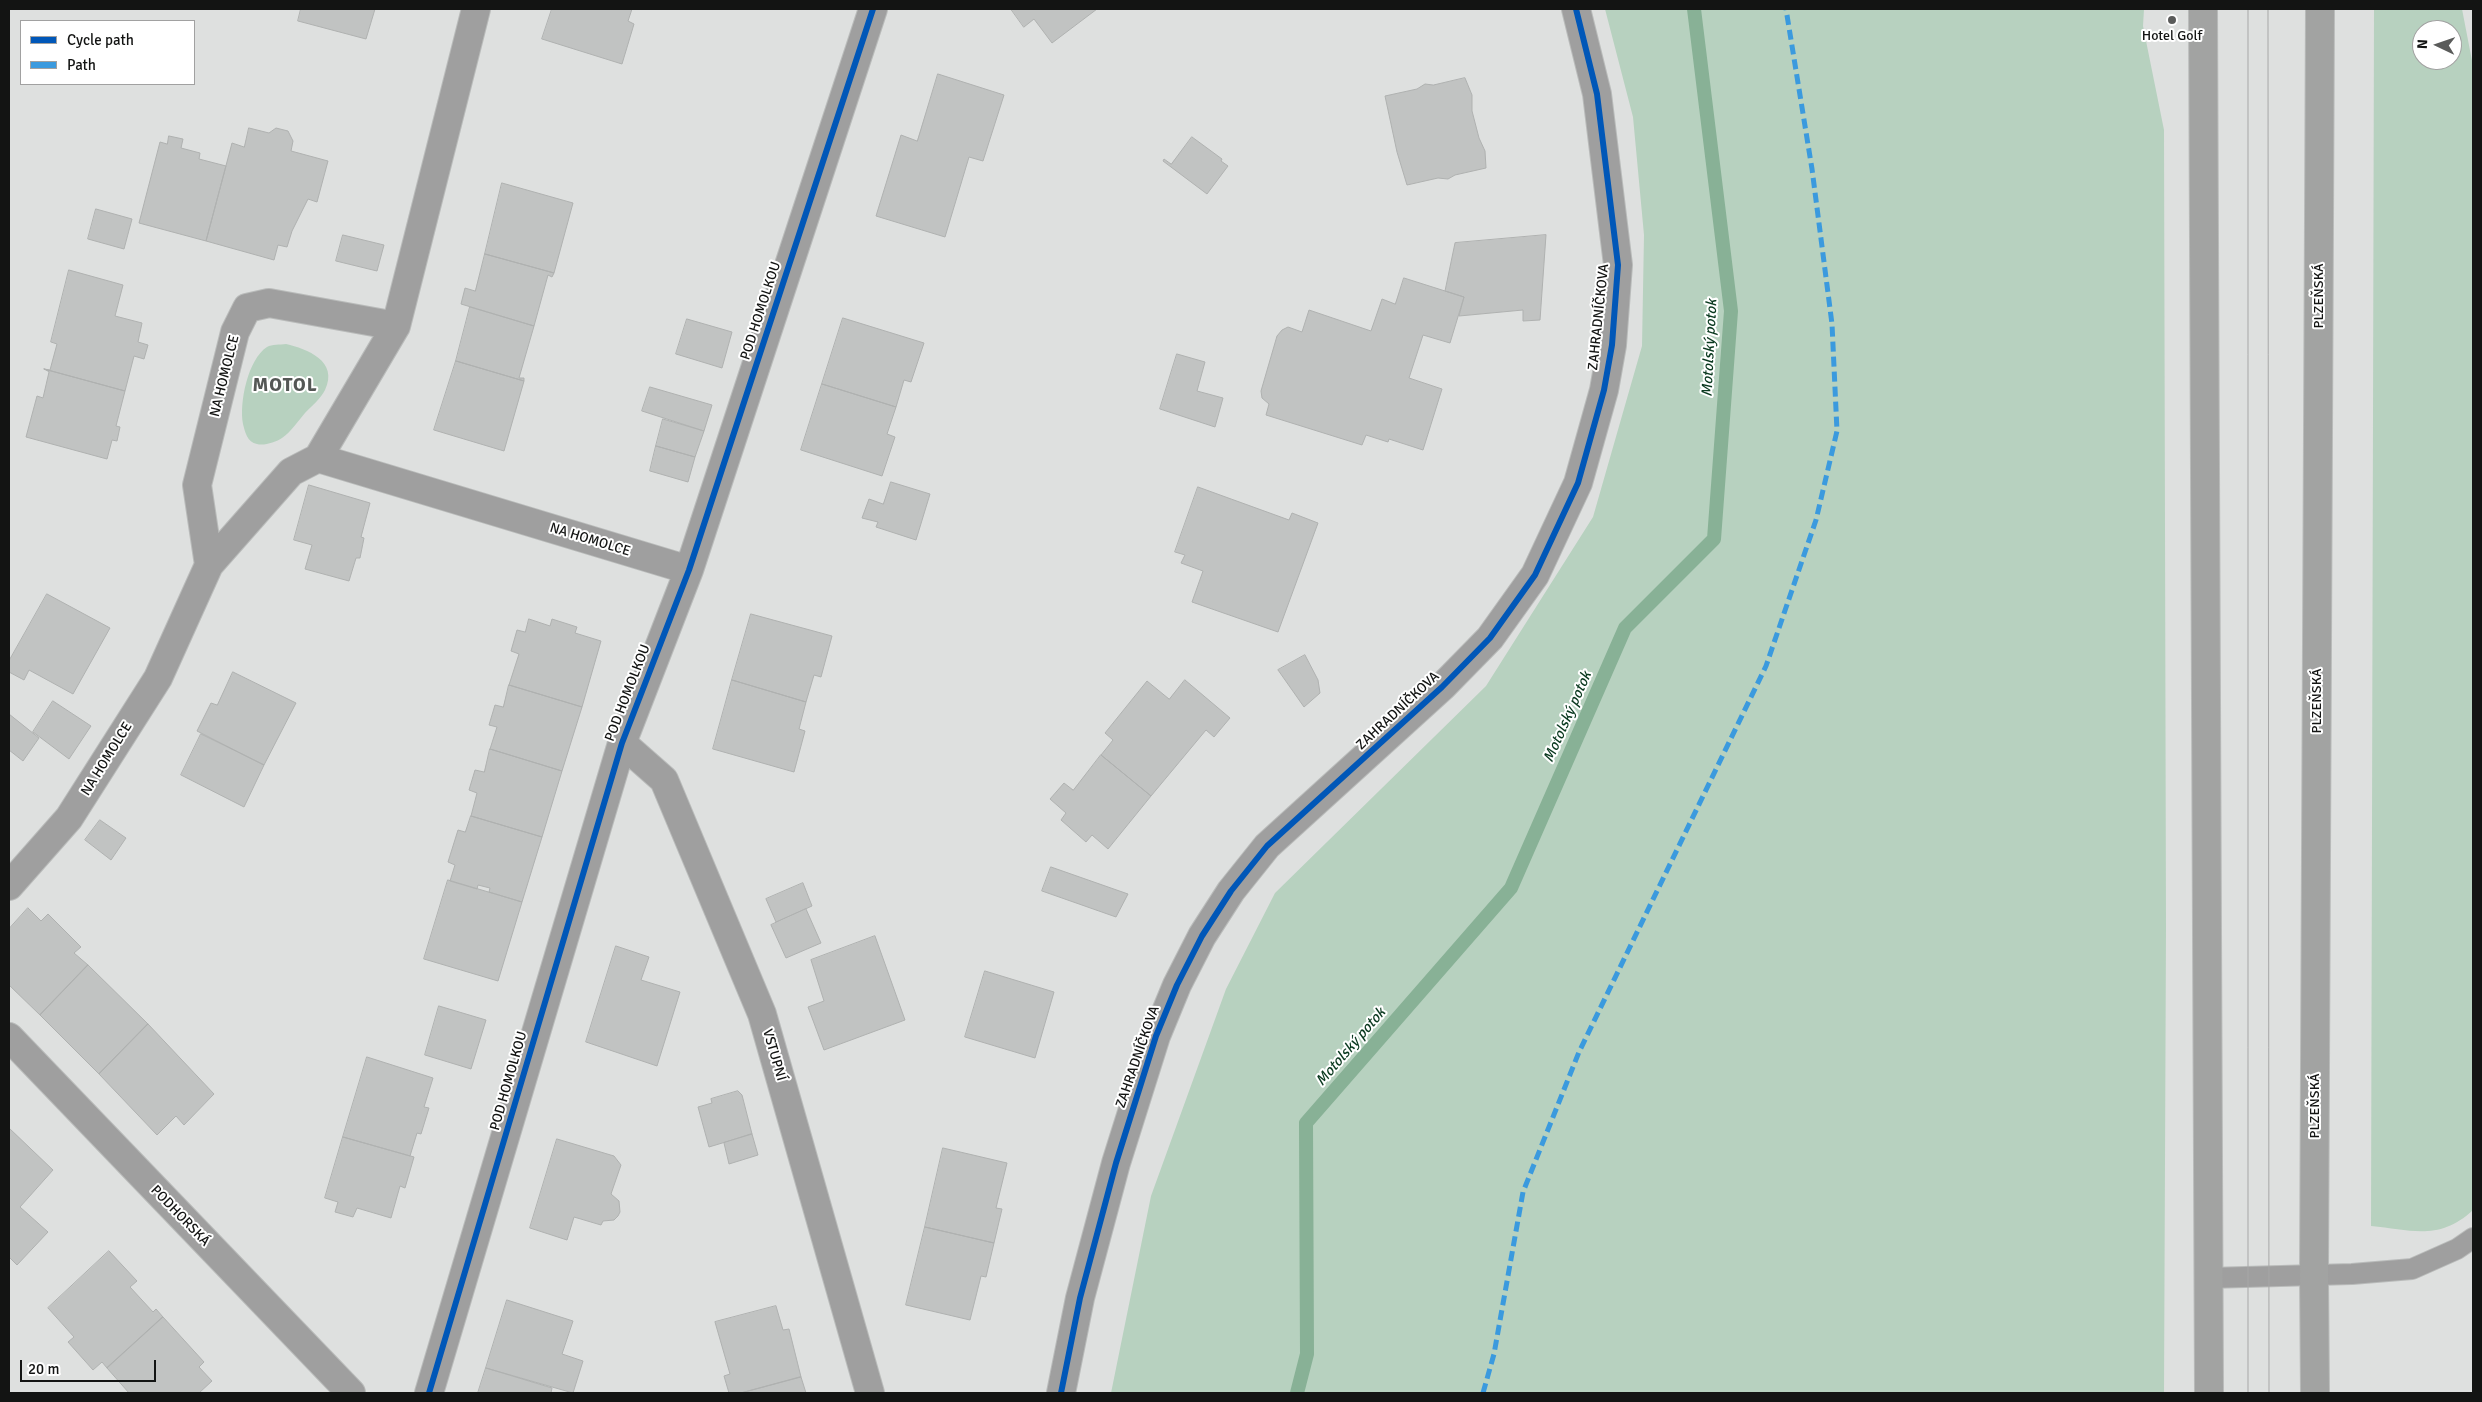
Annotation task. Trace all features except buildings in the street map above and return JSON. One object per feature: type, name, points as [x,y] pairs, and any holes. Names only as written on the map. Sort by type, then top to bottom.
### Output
[{"type":"main road","points":[[2203,9],[2209,1393]]},
{"type":"main road","name":"PLZEŇSKÁ","points":[[2315,1393],[2320,9]]},
{"type":"street","points":[[318,458],[396,326],[476,9]]},
{"type":"street","name":"POD HOMOLKOU","points":[[429,1393],[622,743],[689,570],[873,9]]},
{"type":"street","name":"ZAHRADNÍČKOVA","points":[[1061,1393],[1080,1298],[1116,1163],[1156,1036],[1177,985],[1202,936],[1231,891],[1268,846],[1442,688],[1490,638],[1535,575],[1578,483],[1604,390],[1610,354],[1618,265],[1597,94],[1576,9]]},
{"type":"street","name":"NA HOMOLCE","points":[[209,565],[197,485],[235,332],[247,308],[269,303],[396,326]]},
{"type":"street","name":"NA HOMOLCE","points":[[9,886],[69,818],[153,686],[209,565],[291,472],[318,458],[689,570]]},
{"type":"street","name":"VSTUPNÍ","points":[[622,743],[664,780],[762,1014],[870,1393]]},
{"type":"street","name":"PODHORSKÁ","points":[[9,1037],[351,1393]]},
{"type":"lane","points":[[2209,1278],[2352,1274],[2412,1269],[2457,1249],[2473,1238]]},
{"type":"green space","points":[[1605,9],[2144,9],[2143,26],[2164,130],[2166,928],[2164,1393],[1111,1393],[1151,1196],[1226,989],[1275,893],[1486,686],[1593,517],[1642,346],[1644,235],[1633,117]]},
{"type":"green space","points":[[2374,9],[2462,9],[2473,66],[2473,1210],[2461,1220],[2449,1226],[2437,1230],[2413,1231],[2371,1226]]},
{"type":"green space","points":[[286,344],[303,349],[319,358],[328,371],[328,380],[321,396],[285,436],[270,443],[257,444],[249,439],[243,424],[242,405],[246,382],[260,353],[269,346]]},
{"type":"waterway","name":"Motolský potok","points":[[1297,1393],[1307,1354],[1306,1123],[1511,888],[1625,628],[1714,539],[1731,311],[1694,9]]},
{"type":"tram line","points":[[2248,9],[2248,1393]]},
{"type":"tram line","points":[[2268,9],[2269,1393]]},
{"type":"marked path","points":[[1483,1393],[1494,1354],[1523,1192],[1579,1052],[1766,666],[1816,520],[1837,431],[1832,324],[1812,169],[1786,9]]},
{"type":"cycle path","points":[[429,1393],[622,743],[689,570],[873,9]]},
{"type":"cycle path","points":[[1061,1393],[1080,1298],[1116,1163],[1156,1036],[1177,985],[1202,936],[1231,891],[1267,846],[1442,687],[1490,638],[1535,575],[1578,483],[1604,390],[1612,345],[1618,265],[1597,94],[1576,9]]},
{"type":"place","name":"Hotel Golf","points":[[2172,20]]},
{"type":"district","name":"MOTOL","points":[[285,386]]}]
